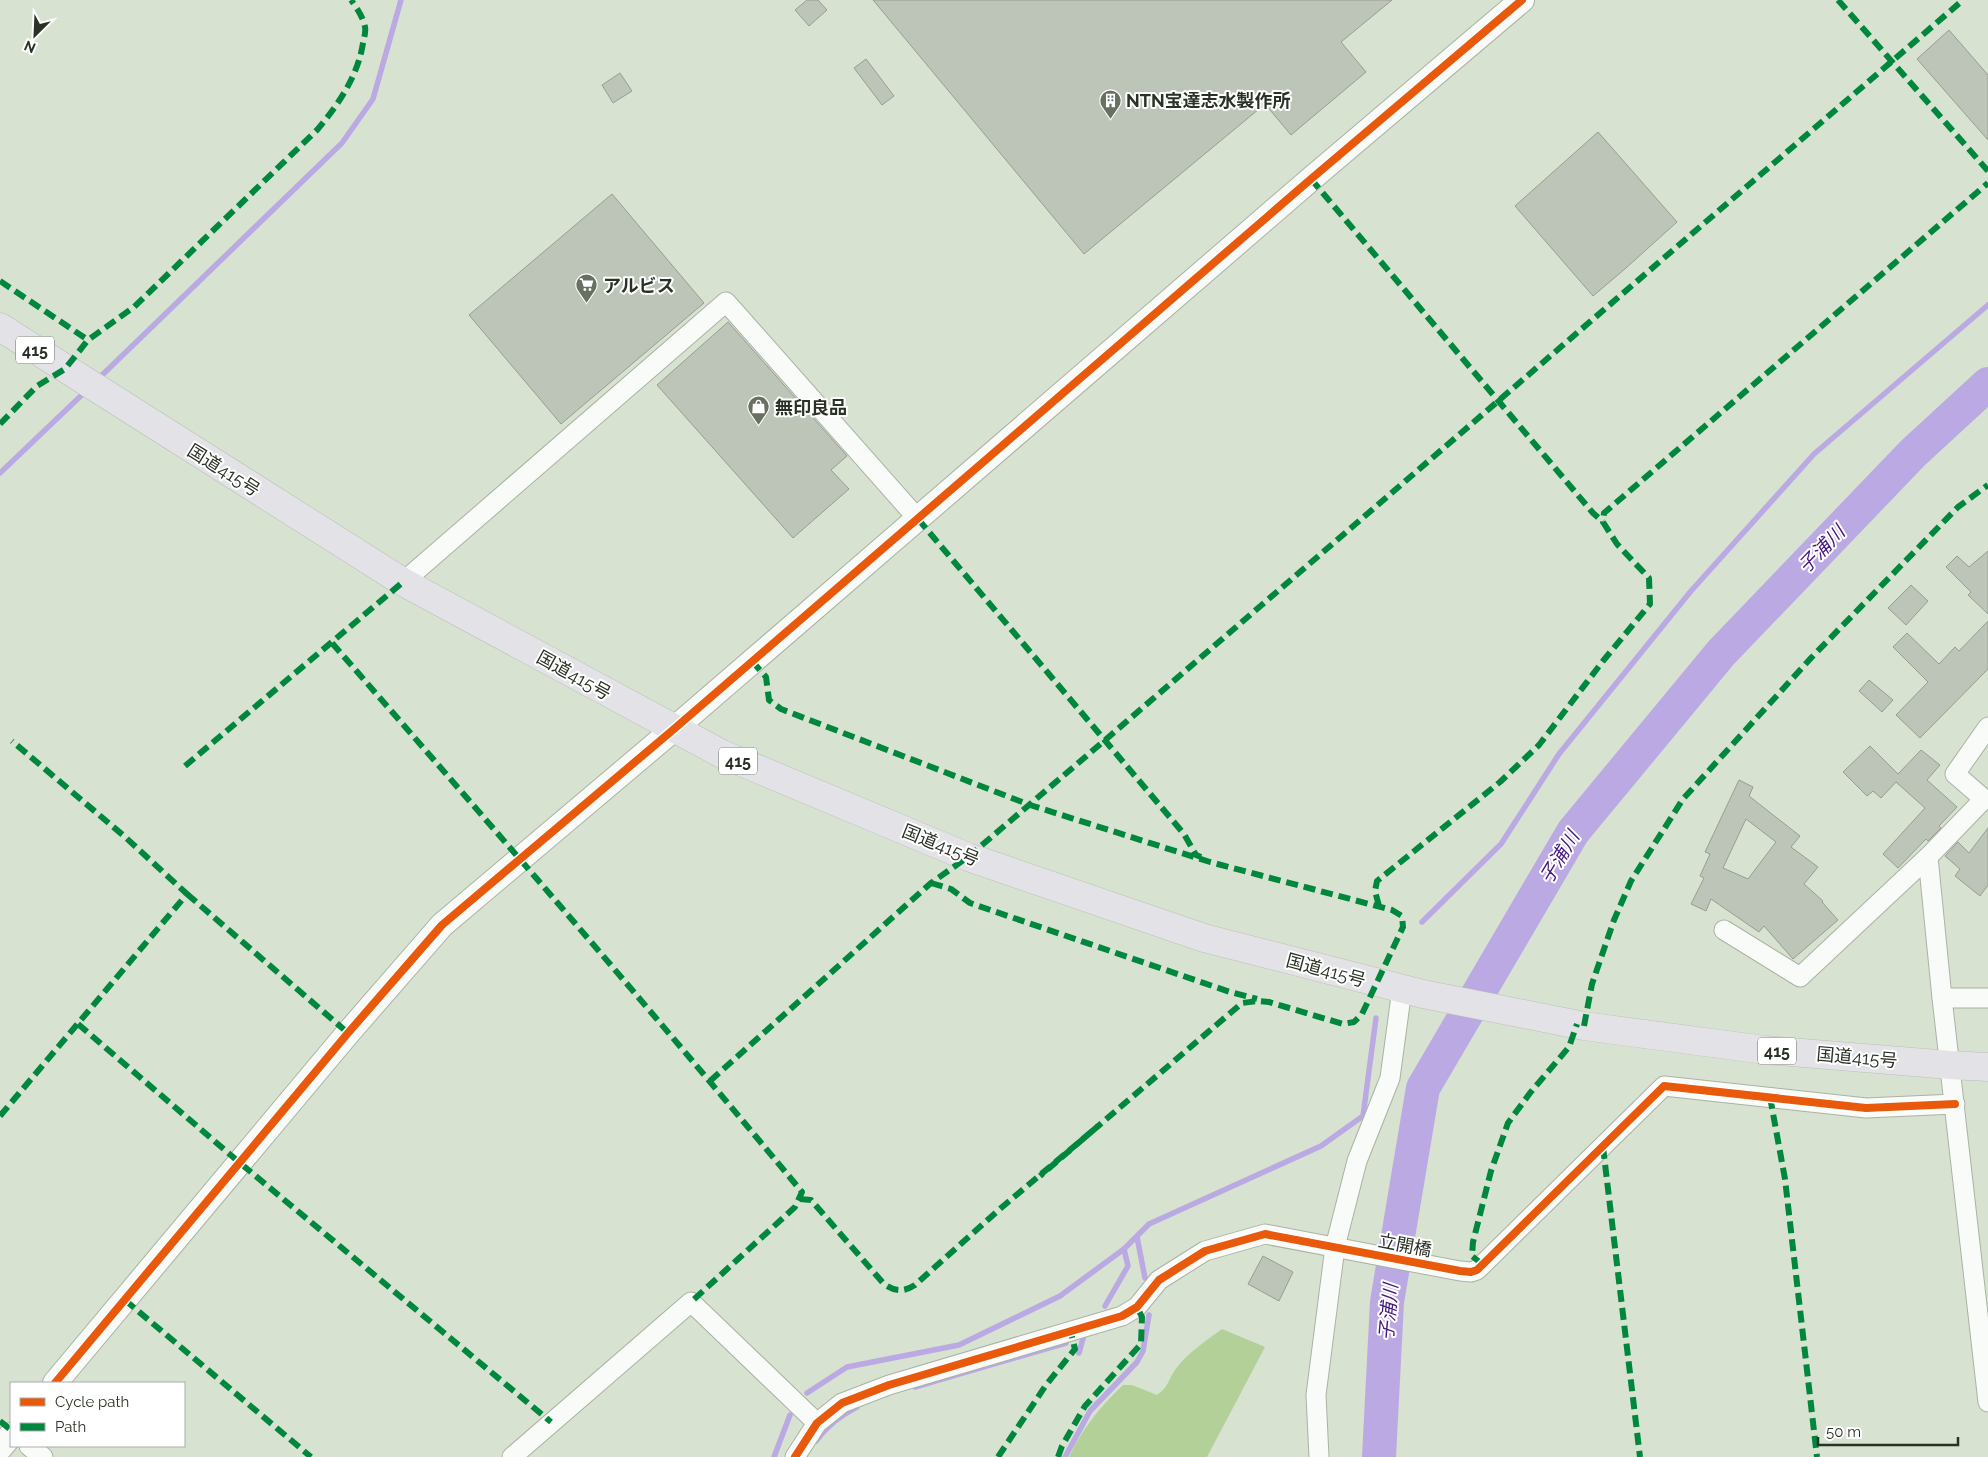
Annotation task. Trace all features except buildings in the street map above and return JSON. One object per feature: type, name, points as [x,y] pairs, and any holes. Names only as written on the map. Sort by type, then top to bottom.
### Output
[{"type":"highway","name":"国道415号","points":[[0,327],[403,582],[722,754],[968,857],[1204,938],[1412,992],[1568,1022],[1765,1050],[1988,1067]]},
{"type":"street","points":[[56,1382],[342,1041],[442,925],[674,729],[1311,179],[1522,0]]},
{"type":"street","points":[[403,582],[726,302],[918,519]]},
{"type":"street","points":[[1724,930],[1800,977],[1928,858],[1984,799],[1955,774],[1988,727]]},
{"type":"street","points":[[1928,858],[1988,1402]]},
{"type":"street","points":[[1319,1457],[1316,1395],[1340,1248],[1357,1160],[1390,1078],[1412,992]]},
{"type":"street","points":[[1942,998],[1988,998]]},
{"type":"street","name":"立開橋","points":[[817,1422],[842,1403],[889,1385],[1122,1316],[1137,1307],[1159,1280],[1205,1251],[1265,1234],[1460,1271],[1471,1272],[1477,1270],[1664,1086],[1866,1108],[1955,1104]]},
{"type":"street","points":[[512,1457],[691,1302],[817,1422],[795,1457]]},
{"type":"street","points":[[0,1448],[10,1436]]},
{"type":"street","points":[[30,1447],[42,1457]]},
{"type":"green space","points":[[1222,1329],[1265,1347],[1207,1457],[1069,1457],[1092,1419],[1123,1385],[1132,1385],[1157,1395],[1166,1387],[1175,1370],[1185,1358]]},
{"type":"waterway","points":[[97,380],[342,143],[373,99],[401,0]]},
{"type":"waterway","points":[[1422,922],[1501,844],[1559,754],[1691,591],[1814,454],[1988,305]]},
{"type":"waterway","name":"子浦川","points":[[1379,1457],[1387,1302],[1423,1088],[1573,832],[1721,653],[1913,453],[1988,384]]},
{"type":"waterway","points":[[0,473],[87,390]]},
{"type":"waterway","points":[[807,1393],[847,1367],[959,1345],[1060,1296],[1124,1249],[1149,1224],[1321,1146],[1363,1116],[1376,1018]]},
{"type":"waterway","points":[[1137,1237],[1145,1278]]},
{"type":"waterway","points":[[1105,1306],[1128,1266],[1124,1249]]},
{"type":"waterway","points":[[1065,1457],[1090,1411],[1137,1362],[1143,1351],[1149,1315]]},
{"type":"waterway","points":[[1079,1353],[1084,1335]]},
{"type":"waterway","points":[[915,1387],[1066,1343]]},
{"type":"waterway","points":[[816,1441],[835,1421],[857,1407]]},
{"type":"waterway","points":[[774,1457],[790,1415]]},
{"type":"marked path","points":[[0,424],[37,386],[65,369],[88,340],[134,307],[317,130],[346,90],[357,67],[365,35],[365,27],[360,13],[351,0]]},
{"type":"marked path","points":[[1838,0],[1988,171]]},
{"type":"marked path","points":[[710,1081],[931,883],[968,857],[1104,741],[1963,0]]},
{"type":"marked path","points":[[1311,179],[1593,513],[1603,522]]},
{"type":"marked path","points":[[1379,906],[1375,891],[1377,881],[1500,782],[1539,745],[1603,661],[1650,604],[1649,578],[1617,544],[1603,522],[1604,513],[1988,183]]},
{"type":"marked path","points":[[0,281],[88,340]]},
{"type":"marked path","points":[[1584,1026],[1592,984],[1614,920],[1631,881],[1683,799],[1811,658],[1958,507],[1988,485]]},
{"type":"marked path","points":[[918,519],[1184,834],[1196,855],[1201,857]]},
{"type":"marked path","points":[[185,766],[403,582]]},
{"type":"marked path","points":[[332,643],[686,1053],[802,1192],[795,1207],[691,1302]]},
{"type":"marked path","points":[[752,661],[766,677],[769,700],[781,709],[1030,805],[1210,862],[1392,910],[1402,916],[1403,927],[1362,1014],[1354,1022],[1343,1024],[1269,1002],[1242,1003],[1097,1127]]},
{"type":"marked path","points":[[0,1116],[187,894],[124,836],[12,741]]},
{"type":"marked path","points":[[931,883],[951,889],[970,903],[1230,992],[1257,999]]},
{"type":"marked path","points":[[187,894],[348,1033]]},
{"type":"marked path","points":[[78,1024],[240,1163],[551,1422]]},
{"type":"marked path","points":[[1482,1264],[1472,1256],[1473,1242],[1491,1171],[1508,1123],[1530,1093],[1569,1047],[1577,1024]]},
{"type":"marked path","points":[[1770,1097],[1785,1179],[1817,1457]]},
{"type":"marked path","points":[[800,1199],[811,1200],[884,1284],[892,1289],[903,1290],[915,1285],[1001,1208],[1097,1127],[1040,1176]]},
{"type":"marked path","points":[[1603,1147],[1640,1457]]},
{"type":"marked path","points":[[125,1300],[311,1457]]},
{"type":"marked path","points":[[1058,1457],[1062,1446],[1085,1406],[1141,1344],[1142,1317],[1137,1307]]},
{"type":"marked path","points":[[998,1457],[1046,1385],[1075,1349],[1071,1333]]},
{"type":"marked path","points":[[0,1421],[10,1429]]},
{"type":"cycle path","points":[[56,1382],[348,1033],[442,925],[674,729],[1311,179],[1522,0]]},
{"type":"cycle path","points":[[795,1457],[817,1423],[842,1403],[889,1385],[1122,1316],[1137,1307],[1159,1280],[1205,1251],[1265,1234],[1460,1271],[1471,1272],[1477,1270],[1664,1086],[1866,1108],[1955,1104]]},
{"type":"place","name":"NTN宝達志水製作所","points":[[1110,119]]},
{"type":"place","name":"アルビス","points":[[587,304]]},
{"type":"place","name":"無印良品","points":[[759,426]]}]
